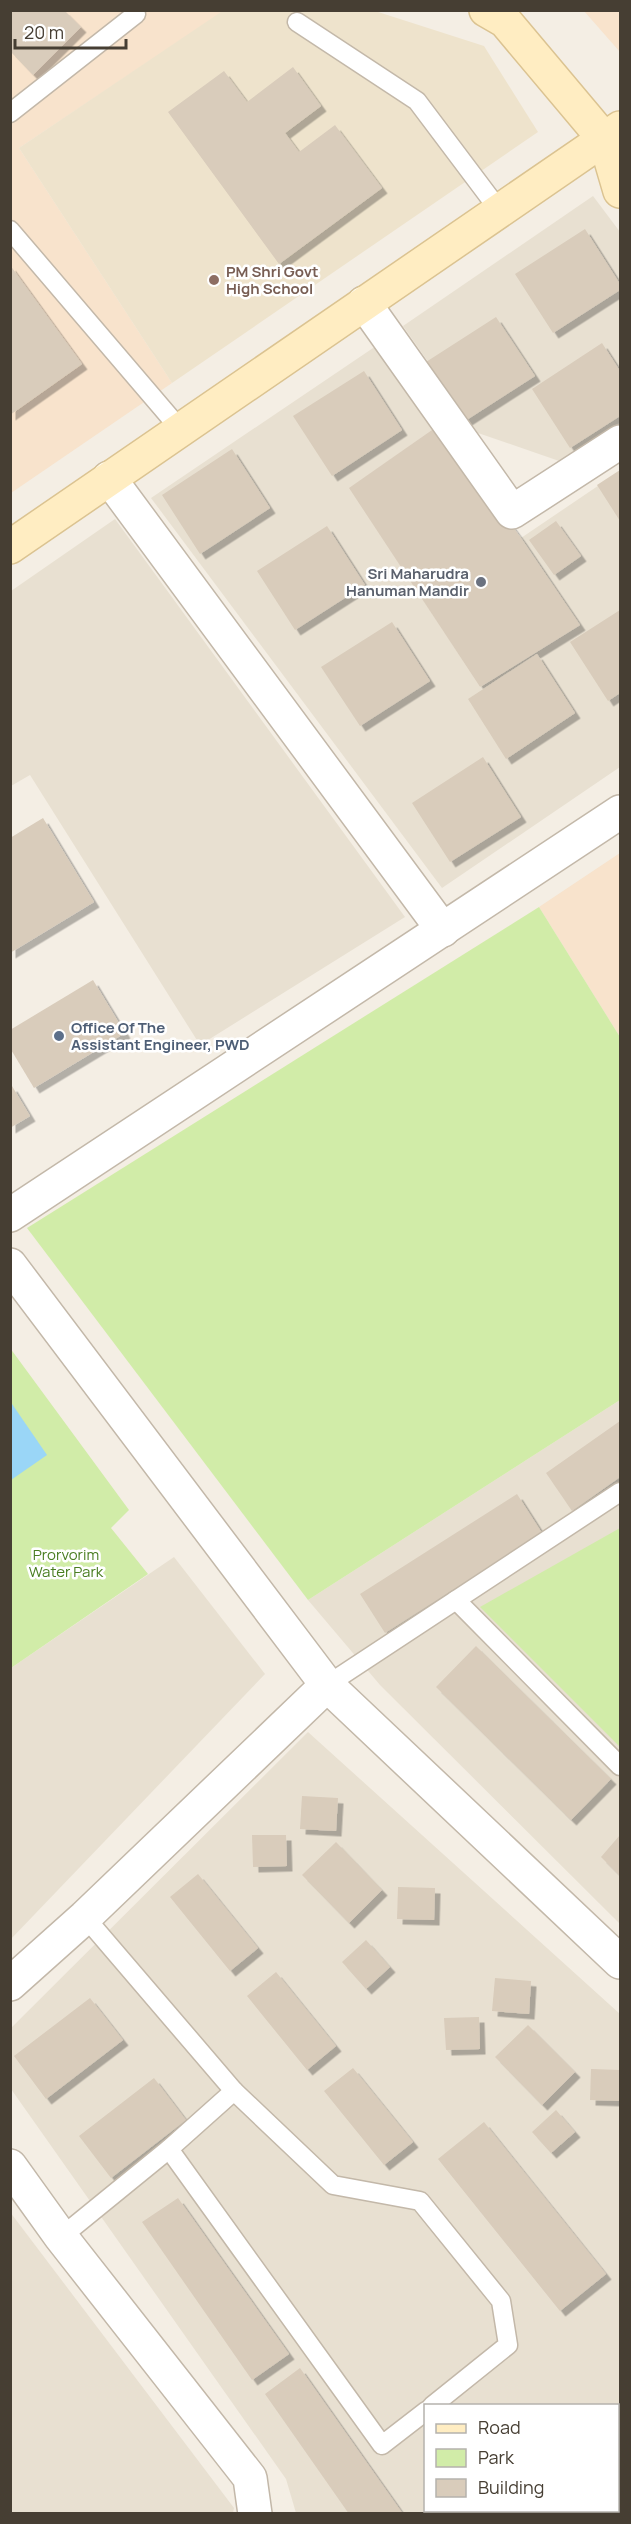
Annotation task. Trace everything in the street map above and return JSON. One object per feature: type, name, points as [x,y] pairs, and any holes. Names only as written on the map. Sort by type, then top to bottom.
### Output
[{"type":"street","points":[[486,10],[505,21],[615,139],[621,191]]},
{"type":"street","points":[[10,547],[499,210],[615,139]]},
{"type":"street","points":[[364,303],[512,512],[621,442]]},
{"type":"street","points":[[109,478],[443,930]]},
{"type":"street","points":[[10,1215],[621,812]]},
{"type":"street","points":[[10,1265],[327,1685],[621,1962]]},
{"type":"street","points":[[10,1984],[85,1917],[327,1685]]},
{"type":"street","points":[[10,2166],[61,2237],[250,2478],[255,2514]]},
{"type":"lane","points":[[10,113],[136,14]]},
{"type":"lane","points":[[297,22],[417,101],[499,210]]},
{"type":"lane","points":[[10,230],[180,429]]},
{"type":"lane","points":[[327,1685],[621,1492]]},
{"type":"lane","points":[[456,1600],[621,1766]]},
{"type":"lane","points":[[85,1917],[234,2091],[333,2185],[420,2201],[501,2301],[508,2345],[434,2404]]},
{"type":"lane","points":[[61,2237],[234,2091]]},
{"type":"lane","points":[[168,2149],[382,2445],[424,2413]]},
{"type":"shaded area","name":"PM Shri Govt High School","points":[[224,10],[375,11],[484,46],[538,132],[172,383],[19,148]]},
{"type":"shaded area","points":[[11,11],[224,11],[19,148],[172,383],[11,493]]},
{"type":"shaded area","points":[[584,11],[620,11],[620,52]]},
{"type":"shaded area","points":[[593,196],[620,232],[620,422],[562,462],[478,433],[403,326]]},
{"type":"shaded area","points":[[379,344],[439,425],[350,488],[480,687],[579,625],[521,538],[620,471],[620,767],[442,888],[151,498]]},
{"type":"shaded area","points":[[115,519],[405,917],[200,1045],[30,775],[11,786],[11,591]]},
{"type":"shaded area","points":[[620,853],[620,1037],[539,907]]},
{"type":"shaded area","points":[[620,1400],[620,1924],[380,1685],[308,1600]]},
{"type":"shaded area","points":[[174,1557],[265,1674],[11,1939],[11,1668]]},
{"type":"shaded area","points":[[308,1732],[620,2014],[620,2513],[296,2513],[286,2479],[11,2089],[10,2029]]},
{"type":"shaded area","points":[[10,2212],[234,2508],[233,2513],[11,2513]]},
{"type":"green space","points":[[539,907],[620,1037],[620,1400],[308,1600],[27,1228]]},
{"type":"green space","name":"Prorvorim Water Park","points":[[10,1348],[129,1510],[111,1528],[148,1574],[11,1668]]},
{"type":"green space","points":[[620,1528],[620,1747],[480,1607]]},
{"type":"water","points":[[10,1401],[47,1455],[11,1480],[10,1480]]},
{"type":"building","points":[[10,10],[64,10],[81,27],[33,75],[10,51]]},
{"type":"building","points":[[293,67],[321,106],[285,133],[299,152],[335,125],[382,188],[279,264],[168,112],[224,71],[247,102]]},
{"type":"building","points":[[585,229],[620,284],[620,290],[553,333],[515,274]]},
{"type":"building","points":[[10,265],[82,364],[10,415]]},
{"type":"building","points":[[496,317],[535,376],[465,421],[426,362]]},
{"type":"building","points":[[602,343],[620,371],[620,416],[570,448],[532,389]]},
{"type":"building","points":[[364,371],[402,430],[332,476],[293,416]]},
{"type":"building","name":"Sri Maharudra Hanuman Mandir","points":[[439,425],[521,538],[580,625],[480,687],[349,488]]},
{"type":"building","points":[[232,449],[270,508],[200,554],[162,495]]},
{"type":"building","points":[[620,470],[620,521],[597,485]]},
{"type":"building","points":[[556,521],[581,556],[554,575],[529,540]]},
{"type":"building","points":[[327,526],[365,585],[295,630],[257,571]]},
{"type":"building","points":[[620,610],[620,693],[608,701],[570,642]]},
{"type":"building","points":[[392,622],[430,681],[360,726],[321,667]]},
{"type":"building","points":[[537,654],[575,713],[506,759],[468,699]]},
{"type":"building","points":[[483,757],[521,817],[450,862],[412,803]]},
{"type":"building","points":[[43,818],[94,902],[10,953],[10,838]]},
{"type":"building","points":[[93,980],[125,1033],[34,1088],[10,1048],[10,1030]]},
{"type":"building","points":[[12,1086],[30,1116],[10,1128],[10,1087]]},
{"type":"building","points":[[620,1421],[620,1477],[572,1511],[546,1473]]},
{"type":"building","points":[[517,1494],[542,1533],[385,1633],[360,1594]]},
{"type":"building","points":[[476,1646],[611,1779],[571,1820],[436,1687]]},
{"type":"building","points":[[302,1796],[338,1798],[336,1831],[300,1829]]},
{"type":"building","points":[[252,1835],[286,1835],[287,1866],[253,1867]]},
{"type":"building","points":[[620,1835],[620,1876],[601,1857]]},
{"type":"building","points":[[336,1842],[382,1890],[349,1923],[302,1875]]},
{"type":"building","points":[[198,1874],[258,1948],[230,1971],[170,1897]]},
{"type":"building","points":[[398,1887],[435,1888],[434,1920],[397,1919]]},
{"type":"building","points":[[366,1940],[390,1967],[366,1989],[342,1962]]},
{"type":"building","points":[[276,1972],[336,2046],[307,2070],[247,1996]]},
{"type":"building","points":[[495,1978],[531,1981],[529,2014],[492,2011]]},
{"type":"building","points":[[90,1998],[123,2040],[46,2099],[14,2056]]},
{"type":"building","points":[[479,2017],[480,2049],[446,2050],[444,2018]]},
{"type":"building","points":[[528,2025],[575,2072],[542,2105],[495,2057]]},
{"type":"building","points":[[353,2068],[413,2142],[384,2165],[324,2091]]},
{"type":"building","points":[[591,2069],[620,2070],[620,2101],[590,2100]]},
{"type":"building","points":[[154,2078],[186,2120],[111,2178],[79,2136]]},
{"type":"building","points":[[556,2110],[575,2132],[551,2153],[532,2132]]},
{"type":"building","points":[[484,2122],[606,2274],[560,2311],[438,2159]]},
{"type":"building","points":[[178,2198],[289,2354],[252,2380],[142,2222]]},
{"type":"building","points":[[300,2368],[403,2514],[349,2514],[265,2394]]},
{"type":"place","name":"PM Shri Govt High School","points":[[214,280]]},
{"type":"place","name":"Sri Maharudra Hanuman Mandir","points":[[481,582]]},
{"type":"place","name":"Office Of The Assistant Engineer, PWD","points":[[59,1036]]}]
